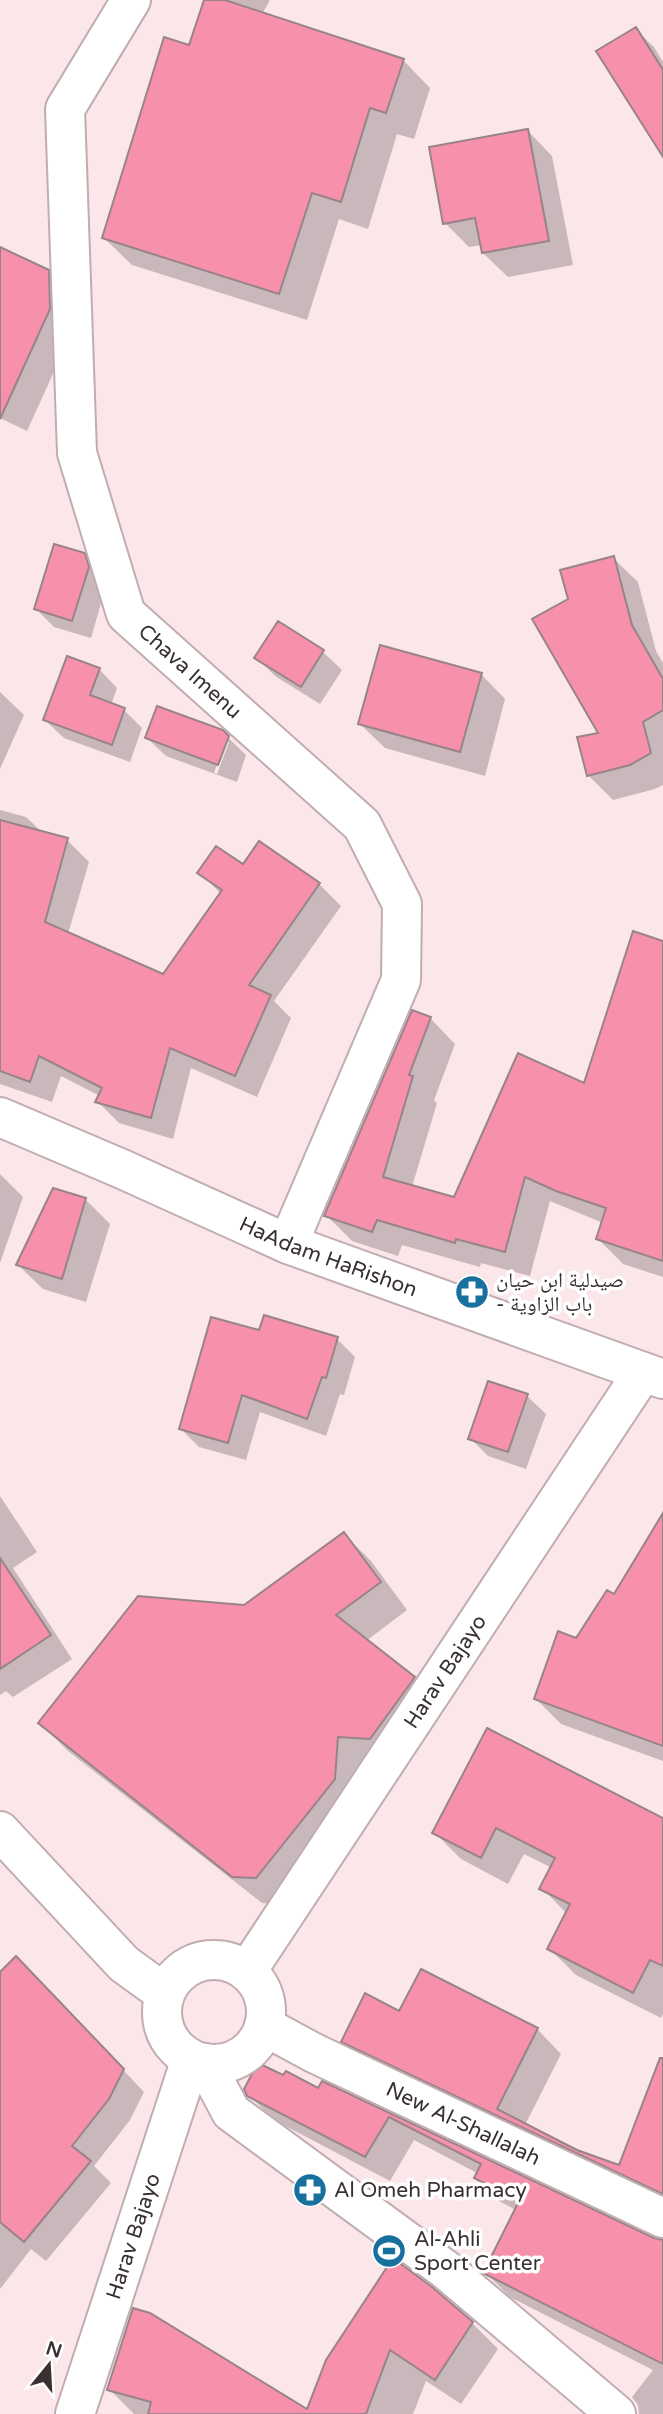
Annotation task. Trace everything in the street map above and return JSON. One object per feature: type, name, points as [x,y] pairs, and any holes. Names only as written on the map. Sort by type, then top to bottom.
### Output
[{"type":"street","name":"Chava Imenu","points":[[131,0],[65,109],[77,453],[126,614],[362,825],[402,904],[401,981],[288,1244]]},
{"type":"street","name":"HaAdam HaRishon","points":[[0,1117],[288,1244],[653,1376]]},
{"type":"street","name":"Harav Bajayo","points":[[247,1971],[653,1376]]},
{"type":"street","points":[[0,1831],[124,1964],[164,1993]]},
{"type":"street","points":[[216,1959],[233,1963],[247,1971],[258,1983],[264,1996],[264,2026],[258,2040],[241,2056],[220,2063],[198,2061],[178,2049],[168,2038],[161,2009],[164,1993],[173,1979],[185,1968],[200,1961],[216,1959]]},
{"type":"street","name":"New Al-Shallalah","points":[[264,2026],[314,2053],[663,2218]]},
{"type":"street","name":"Harav Bajayo","points":[[75,2414],[198,2061]]},
{"type":"street","points":[[198,2061],[231,2112],[446,2270],[616,2414]]},
{"type":"building","points":[[204,0],[225,0],[404,59],[386,113],[370,108],[341,202],[312,193],[279,294],[102,238],[164,37],[189,45]]},
{"type":"building","points":[[636,27],[663,70],[663,157],[596,51]]},
{"type":"building","points":[[528,129],[549,241],[482,253],[475,218],[443,224],[429,147]]},
{"type":"building","points":[[0,247],[49,270],[50,309],[0,419]]},
{"type":"building","points":[[54,544],[85,553],[89,567],[72,621],[34,609]]},
{"type":"building","points":[[614,556],[632,625],[663,679],[663,710],[643,722],[651,753],[630,765],[587,776],[577,737],[598,733],[532,619],[568,599],[560,570]]},
{"type":"building","points":[[278,621],[324,650],[301,687],[254,658]]},
{"type":"building","points":[[380,645],[482,673],[460,752],[358,724]]},
{"type":"building","points":[[67,656],[100,668],[90,695],[125,708],[112,745],[43,720]]},
{"type":"building","points":[[157,706],[223,730],[229,736],[218,765],[145,738]]},
{"type":"building","points":[[0,820],[68,838],[45,922],[163,974],[222,890],[197,873],[216,846],[243,864],[259,841],[320,883],[249,985],[271,995],[235,1076],[170,1048],[151,1118],[95,1102],[102,1088],[39,1056],[30,1082],[0,1071]]},
{"type":"building","points":[[633,931],[663,941],[663,1261],[596,1239],[606,1208],[525,1177],[505,1252],[456,1239],[455,1243],[377,1220],[372,1232],[324,1216],[412,1010],[431,1017],[409,1075],[413,1076],[383,1177],[454,1197],[518,1053],[584,1083]]},
{"type":"building","points":[[53,1188],[86,1198],[62,1279],[16,1265]]},
{"type":"building","points":[[264,1315],[338,1337],[326,1378],[322,1377],[307,1419],[242,1395],[228,1443],[179,1429],[211,1317],[259,1330]]},
{"type":"building","points":[[488,1381],[528,1394],[508,1452],[468,1439]]},
{"type":"building","points":[[663,1513],[663,1746],[534,1699],[558,1631],[576,1638],[607,1590],[614,1594]]},
{"type":"building","points":[[344,1532],[381,1582],[336,1615],[415,1677],[370,1739],[338,1737],[335,1779],[256,1878],[232,1877],[38,1723],[138,1596],[244,1605]]},
{"type":"building","points":[[0,1558],[51,1635],[0,1669]]},
{"type":"building","points":[[487,1728],[663,1818],[663,1966],[650,1960],[633,1993],[547,1949],[570,1904],[539,1889],[555,1858],[496,1828],[481,1858],[432,1833]]},
{"type":"building","points":[[16,1956],[124,2069],[109,2099],[72,2146],[91,2161],[24,2242],[0,2222],[0,1972]]},
{"type":"building","points":[[421,1969],[538,2028],[497,2109],[577,2150],[619,2165],[660,2058],[663,2058],[663,2194],[341,2042],[365,1993],[399,2011]]},
{"type":"building","points":[[258,2063],[283,2075],[286,2071],[318,2088],[322,2081],[663,2240],[663,2364],[483,2273],[519,2201],[474,2178],[481,2164],[389,2117],[365,2157],[247,2096],[244,2089]]},
{"type":"building","points":[[393,2258],[473,2322],[435,2380],[390,2350],[366,2414],[148,2414],[151,2402],[107,2390],[133,2308],[150,2313],[307,2409],[326,2360]]},
{"type":"place","name":"صيدلية ابن حيان - باب الزاوية","points":[[472,1292]]},
{"type":"place","name":"Al Omeh Pharmacy","points":[[310,2190]]},
{"type":"place","name":"Al-Ahli Sport Center","points":[[389,2251]]}]
